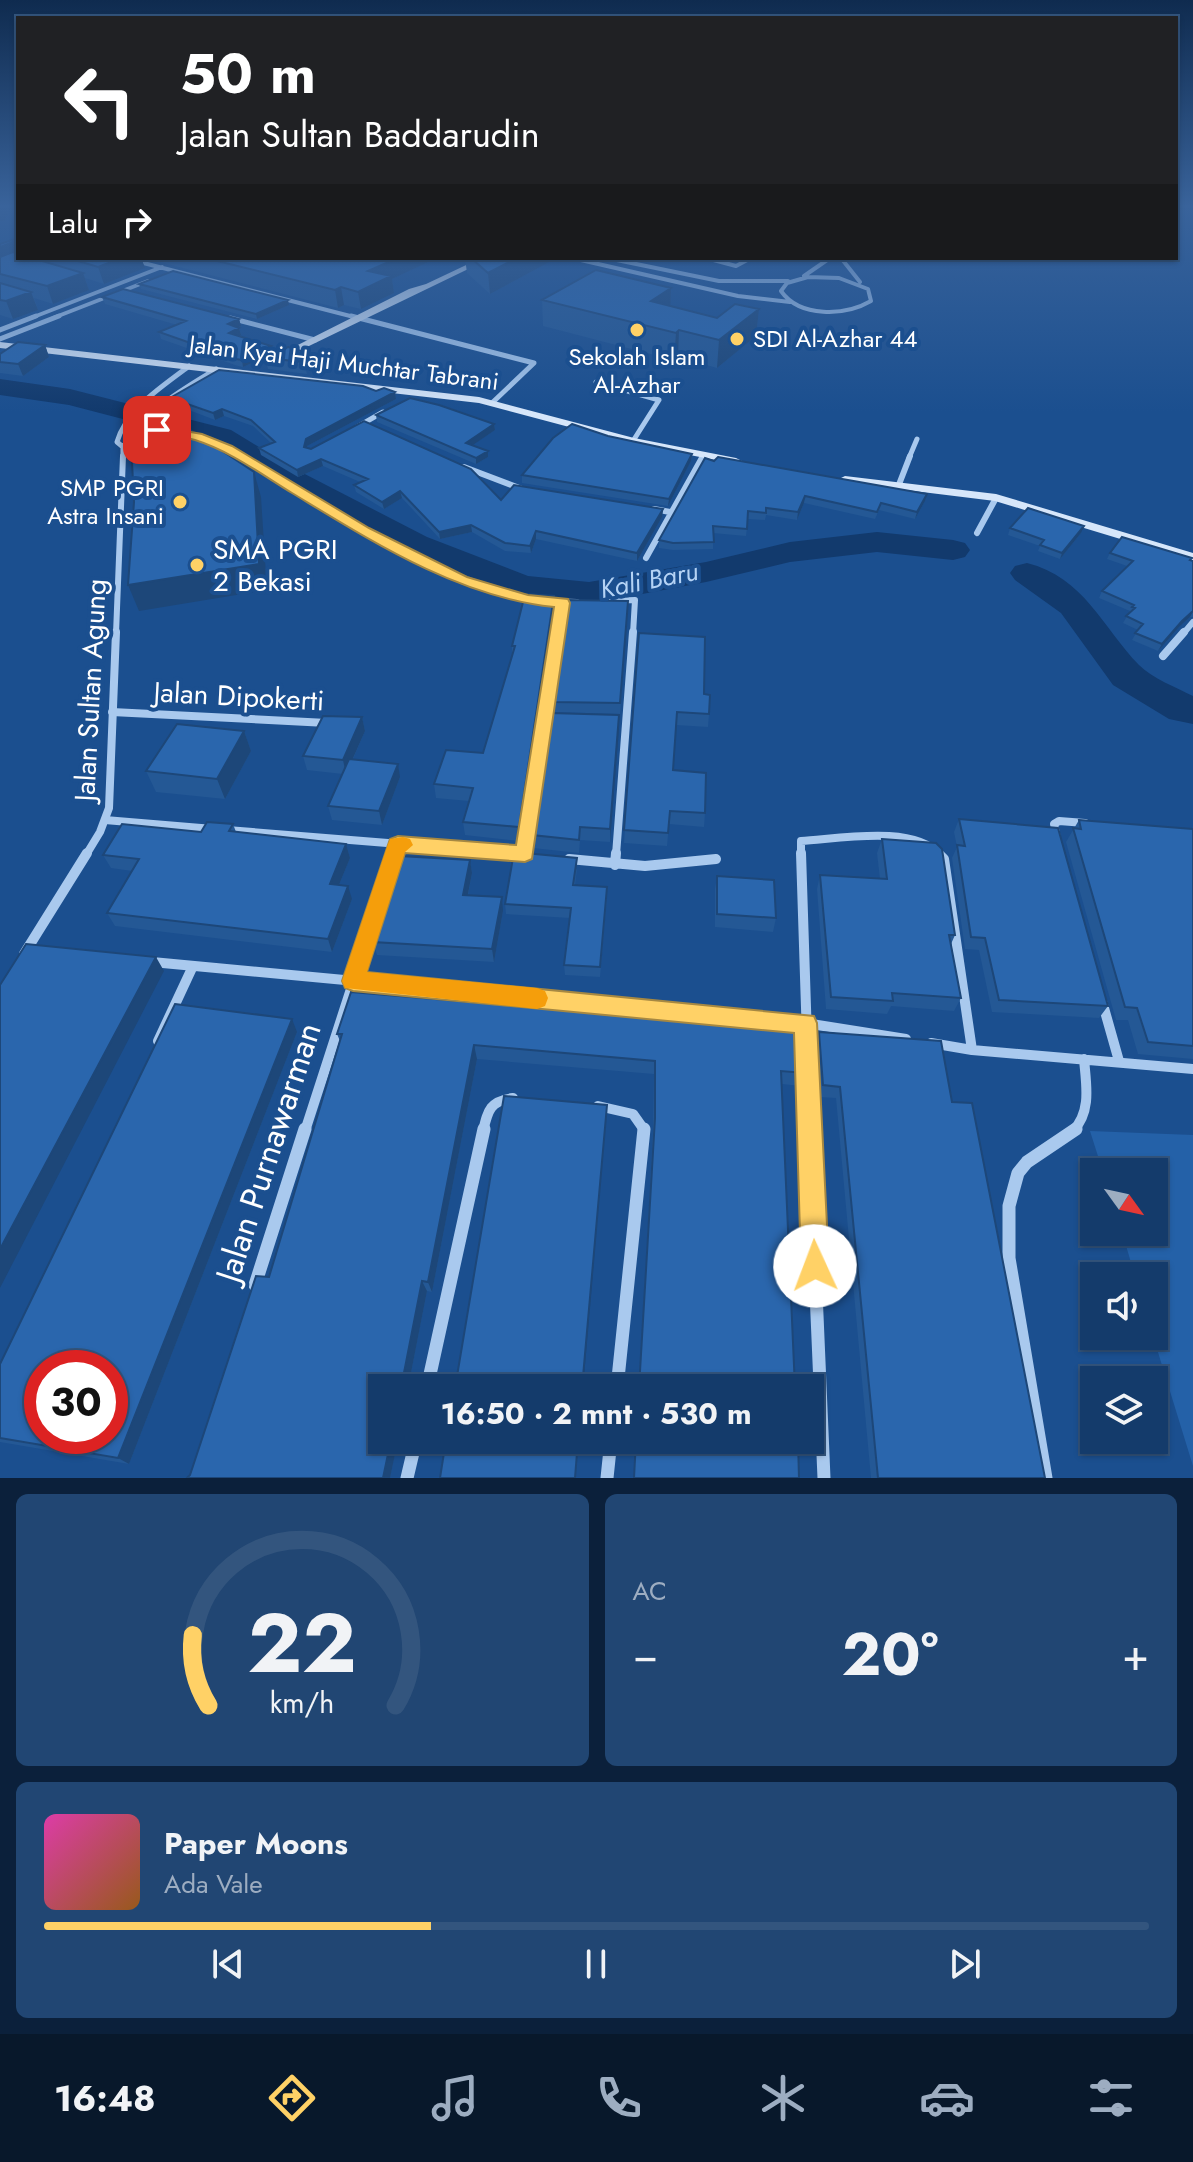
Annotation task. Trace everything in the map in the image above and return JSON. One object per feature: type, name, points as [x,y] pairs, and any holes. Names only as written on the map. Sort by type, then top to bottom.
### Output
[{"type":"street","points":[[0,330],[144,274]]},
{"type":"street","points":[[0,342],[165,274]]},
{"type":"street","points":[[190,274],[534,363],[493,402]]},
{"type":"street","points":[[412,291],[418,284],[439,274]]},
{"type":"street","points":[[246,372],[412,291],[454,274]]},
{"type":"street","points":[[642,274],[738,296],[790,302],[825,311],[855,309],[871,301],[871,293],[854,274]]},
{"type":"street","points":[[677,274],[761,284],[828,277],[863,286]]},
{"type":"street","points":[[800,279],[807,274]]},
{"type":"street","points":[[790,302],[781,291],[791,281]]},
{"type":"street","points":[[738,296],[769,291],[761,284]]},
{"type":"street","points":[[91,285],[105,289]]},
{"type":"street","points":[[124,290],[139,294]]},
{"type":"street","points":[[40,305],[54,309]]},
{"type":"street","points":[[226,317],[315,340]]},
{"type":"street","name":"Jalan Kyai Haji Muchtar Tabrani","points":[[0,342],[493,402],[633,441],[749,464]]},
{"type":"street","name":"Jalan Sultan Agung","points":[[20,960],[105,820],[111,798],[123,451],[117,442],[121,427],[143,404],[189,366]]},
{"type":"street","points":[[123,451],[135,428],[158,404],[216,369]]},
{"type":"street","points":[[596,382],[659,400],[633,441]]},
{"type":"street","points":[[405,400],[419,393]]},
{"type":"street","points":[[351,429],[392,407]]},
{"type":"street","points":[[365,422],[375,427]]},
{"type":"street","points":[[135,428],[185,434],[228,449],[364,531],[462,581],[527,599],[591,602]]},
{"type":"street","points":[[898,487],[917,439]]},
{"type":"street","points":[[646,558],[704,455]]},
{"type":"street","points":[[459,465],[531,491]]},
{"type":"street","points":[[836,479],[996,498],[1193,557]]},
{"type":"street","points":[[977,533],[996,498]]},
{"type":"street","points":[[642,508],[670,512]]},
{"type":"street","points":[[606,601],[635,600],[615,865]]},
{"type":"street","points":[[525,854],[549,719],[562,603]]},
{"type":"street","points":[[1163,656],[1193,622]]},
{"type":"street","name":"Jalan Dipokerti","points":[[112,712],[332,723]]},
{"type":"street","points":[[613,721],[626,721]]},
{"type":"street","points":[[105,820],[540,856]]},
{"type":"street","points":[[1059,846],[1054,824],[1059,821],[1090,823]]},
{"type":"street","points":[[824,1478],[805,1023],[801,841],[907,836],[930,843],[944,859],[972,1050]]},
{"type":"street","name":"Jalan Purnawarman","points":[[251,1297],[398,844]]},
{"type":"street","points":[[555,857],[615,865],[655,866],[716,859]]},
{"type":"street","points":[[27,950],[42,951]]},
{"type":"street","points":[[132,960],[805,1023],[972,1050],[1193,1069]]},
{"type":"street","points":[[153,1051],[193,966]]},
{"type":"street","points":[[1097,984],[1119,1061]]},
{"type":"street","points":[[1046,1478],[1009,1259],[1007,1222],[1016,1174],[1038,1150],[1068,1136],[1082,1121],[1087,1103],[1084,1059]]},
{"type":"street","points":[[430,1374],[488,1109],[501,1098],[519,1099]]},
{"type":"street","points":[[579,1105],[629,1111],[640,1119],[645,1133],[619,1374]]},
{"type":"street","points":[[407,1478],[413,1454]]},
{"type":"street","points":[[607,1478],[610,1454]]},
{"type":"shaded area","points":[[1090,1131],[1193,1135],[1193,1466],[1168,1385],[1168,1366],[1162,1366],[1157,1350],[1168,1350],[1168,1262],[1131,1262],[1126,1246],[1168,1246],[1168,1158],[1099,1158]]},
{"type":"building","points":[[0,274],[80,274],[47,286]]},
{"type":"building","points":[[165,274],[185,274],[288,300],[256,314],[139,284]]},
{"type":"building","points":[[270,274],[391,276],[358,292],[341,287],[335,290]]},
{"type":"building","points":[[589,274],[613,274],[671,288],[651,301],[717,318],[735,304],[759,309],[719,340],[679,330],[676,333],[542,300]]},
{"type":"building","points":[[0,283],[31,292],[6,301],[0,300]]},
{"type":"building","points":[[123,289],[239,319],[228,324],[239,328],[229,333],[271,346],[242,360],[159,332],[186,321],[102,297]]},
{"type":"building","points":[[18,342],[45,345],[18,364],[0,362],[0,354]]},
{"type":"building","points":[[288,347],[311,354],[300,360],[304,362],[265,358]]},
{"type":"building","points":[[219,370],[363,386],[376,391],[384,388],[395,392],[306,439],[304,447],[311,449],[364,421],[471,469],[501,500],[514,485],[663,509],[637,553],[536,531],[530,546],[505,543],[471,525],[439,532],[400,491],[382,502],[354,485],[368,479],[321,459],[297,470],[259,448],[275,442],[251,420],[222,409],[213,413],[170,398]]},
{"type":"building","points":[[410,398],[494,424],[466,443],[488,451],[476,458],[376,415]]},
{"type":"building","points":[[572,424],[608,436],[692,454],[669,499],[522,475],[553,438]]},
{"type":"building","points":[[183,425],[254,472],[259,564],[128,585],[134,502],[131,442]]},
{"type":"building","points":[[718,457],[927,494],[917,512],[881,503],[877,512],[805,496],[798,512],[766,508],[766,513],[748,511],[747,529],[713,526],[714,542],[673,543],[659,540],[705,458],[714,461]]},
{"type":"building","points":[[1028,508],[1084,526],[1062,553],[1040,545],[1044,540],[1010,528]]},
{"type":"building","points":[[1122,537],[1192,558],[1193,611],[1162,644],[1135,633],[1143,624],[1126,616],[1135,608],[1132,607],[1134,605],[1102,591],[1133,561],[1110,553]]},
{"type":"building","points":[[525,594],[554,596],[518,833],[518,827],[463,822],[473,788],[434,784],[446,750],[483,753],[515,646],[512,646]]},
{"type":"building","points":[[567,600],[628,601],[620,703],[553,702]]},
{"type":"building","points":[[639,633],[705,637],[704,694],[710,695],[709,714],[677,712],[673,770],[706,773],[705,813],[670,811],[668,833],[624,830]]},
{"type":"building","points":[[550,713],[619,715],[610,829],[580,827],[579,840],[532,835]]},
{"type":"building","points":[[323,716],[362,717],[343,760],[303,756]]},
{"type":"building","points":[[177,724],[244,731],[217,779],[146,771]]},
{"type":"building","points":[[349,759],[398,764],[379,811],[328,806]]},
{"type":"building","points":[[959,819],[1058,828],[1108,1006],[999,1000],[985,938],[971,937],[957,845],[965,846]]},
{"type":"building","points":[[1079,820],[1193,829],[1193,1046],[1148,1042],[1137,1008],[1125,1007],[1073,828],[1081,829]]},
{"type":"building","points":[[207,822],[233,824],[229,831],[346,844],[330,884],[348,886],[328,939],[107,913],[139,859],[103,855],[122,824],[201,832]]},
{"type":"building","points":[[882,839],[936,843],[942,849],[955,935],[949,935],[961,998],[892,993],[893,1001],[831,997],[820,875],[887,879]]},
{"type":"building","points":[[514,852],[577,858],[573,885],[607,887],[600,967],[564,965],[571,908],[505,904]]},
{"type":"building","points":[[399,856],[470,860],[463,895],[502,897],[492,949],[373,942]]},
{"type":"building","points":[[717,876],[774,880],[776,918],[717,914]]},
{"type":"building","points":[[26,944],[156,957],[0,1249],[0,985]]},
{"type":"building","points":[[351,992],[803,1030],[805,1073],[781,1071],[794,1374],[640,1374],[655,1118],[655,1061],[474,1045],[428,1282],[422,1281],[404,1374],[368,1374],[368,1454],[388,1454],[383,1478],[187,1478],[256,1276],[269,1277],[342,1034],[337,1034]]},
{"type":"building","points":[[175,1004],[292,1019],[128,1433],[128,1350],[24,1350],[24,1442],[0,1438],[0,1364]]},
{"type":"building","points":[[819,1032],[941,1041],[952,1102],[972,1103],[1045,1478],[878,1478],[840,1087],[823,1085]]},
{"type":"building","points":[[504,1096],[607,1105],[583,1374],[457,1374]]},
{"type":"building","points":[[94,1454],[120,1454],[118,1458]]},
{"type":"building","points":[[444,1454],[577,1454],[575,1478],[440,1478]]},
{"type":"building","points":[[635,1454],[798,1454],[799,1478],[634,1478]]},
{"type":"waterway","name":"Kali Baru","points":[[0,387],[70,397],[221,436],[286,476],[415,544],[522,586],[589,593],[706,572],[790,552],[877,542],[953,550]]},
{"type":"waterway","name":"Kali Baru","points":[[1027,573],[1074,605],[1127,676],[1183,709],[1193,710]]},
{"type":"slow traffic","points":[[403,845],[398,844],[353,981],[537,998]]},
{"type":"place","name":"Sekolah Islam Al-Azhar","points":[[637,330]]},
{"type":"place","name":"SDI Al-Azhar 44","points":[[737,339]]},
{"type":"place","name":"SMP PGRI Astra Insani","points":[[180,502]]},
{"type":"place","name":"SMA PGRI 2 Bekasi","points":[[197,565]]},
{"type":"route","points":[[157,430],[214,442],[364,531],[462,581],[527,599],[562,603],[525,854],[398,844],[353,981],[805,1023],[815,1266]]}]
